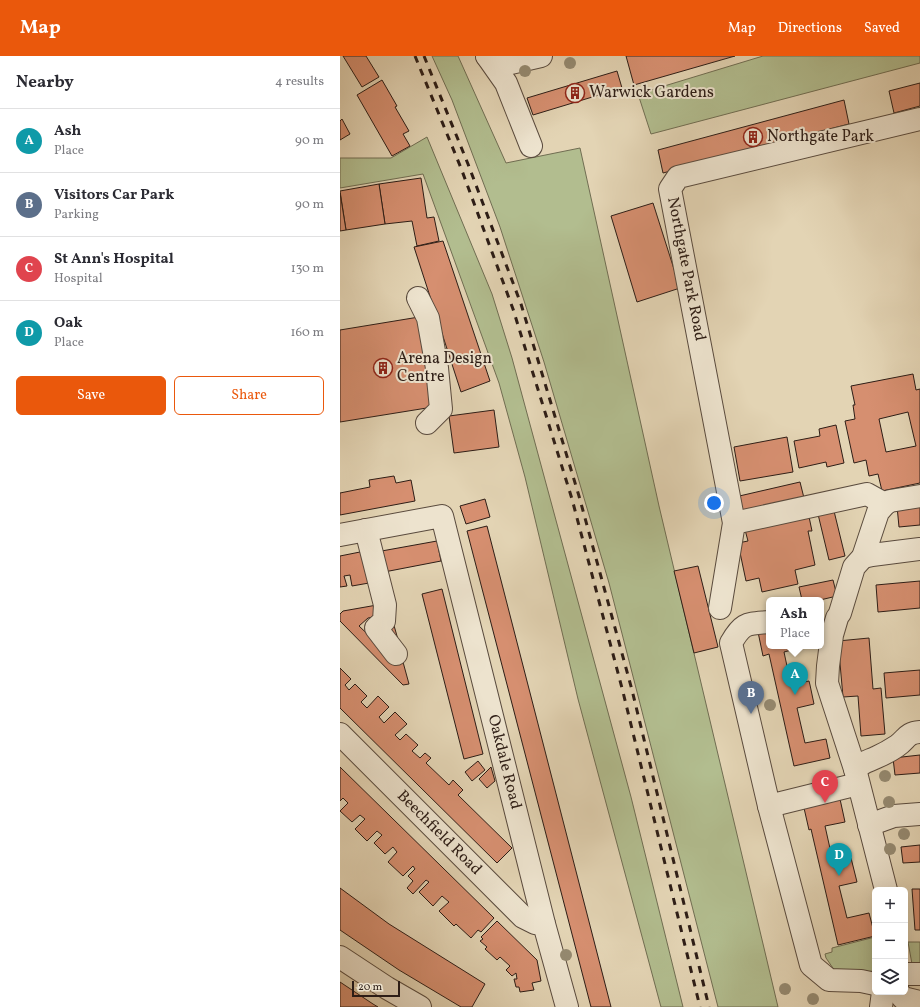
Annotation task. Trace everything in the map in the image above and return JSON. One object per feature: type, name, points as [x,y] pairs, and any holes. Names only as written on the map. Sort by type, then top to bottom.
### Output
[{"type":"street","points":[[487,56],[494,63],[502,65],[541,56]]},
{"type":"street","points":[[487,56],[506,83],[531,146]]},
{"type":"street","name":"Northgate Park Road","points":[[720,608],[734,523],[670,188],[678,177],[920,119]]},
{"type":"street","points":[[418,298],[428,318],[437,368],[441,409],[427,423]]},
{"type":"street","points":[[734,523],[867,494],[885,504]]},
{"type":"street","points":[[885,887],[857,776],[827,683],[828,666],[833,623],[854,568],[863,557],[878,512],[890,501],[920,496]]},
{"type":"street","name":"Oakdale Road","points":[[366,530],[442,516],[544,924],[567,1007]]},
{"type":"street","points":[[340,535],[366,530],[385,604],[384,620],[376,628],[396,654]]},
{"type":"street","points":[[863,557],[920,549]]},
{"type":"street","points":[[766,622],[745,625],[738,631],[731,642],[769,806],[811,965],[828,980],[861,981],[872,983]]},
{"type":"street","points":[[857,776],[860,764],[888,752],[903,742],[907,735],[920,732]]},
{"type":"street","name":"Beechfield Road","points":[[340,734],[523,917],[535,923],[544,924]]},
{"type":"street","points":[[769,806],[857,776]]},
{"type":"street","points":[[869,825],[894,816],[920,814]]},
{"type":"street","points":[[340,957],[387,988],[420,1007]]},
{"type":"street","points":[[908,974],[920,974]]},
{"type":"street","points":[[881,1007],[883,995]]},
{"type":"street","points":[[900,995],[903,998],[920,1002]]},
{"type":"green space","points":[[432,56],[458,56],[506,163],[580,148],[659,506],[778,1007],[718,1007],[609,583],[544,362],[500,227],[452,100]]},
{"type":"green space","points":[[763,56],[920,56],[920,63],[651,134],[638,94]]},
{"type":"green space","points":[[427,137],[492,294],[512,358],[631,797],[683,1007],[661,1007],[578,699],[525,477],[499,383],[423,174],[340,188],[340,158],[391,158]]},
{"type":"green space","points":[[872,938],[872,971],[848,973],[835,971],[825,954],[832,952],[832,948]]},
{"type":"green space","points":[[908,942],[920,942],[920,971],[912,964]]},
{"type":"building","points":[[343,56],[366,56],[379,77],[362,87]]},
{"type":"building","points":[[626,56],[735,56],[634,85]]},
{"type":"building","name":"Warwick Gardens","points":[[617,71],[622,88],[533,115],[527,98]]},
{"type":"building","points":[[382,80],[409,131],[403,134],[410,146],[392,156],[357,95]]},
{"type":"building","name":"Northgate Park","points":[[920,83],[920,106],[894,113],[889,91]]},
{"type":"building","name":"Northgate Park","points":[[844,100],[849,124],[663,173],[658,150]]},
{"type":"building","points":[[342,119],[350,134],[340,140],[340,121]]},
{"type":"building","points":[[421,178],[427,218],[434,217],[439,241],[417,246],[412,221],[385,224],[379,184]]},
{"type":"building","points":[[379,184],[385,224],[346,230],[340,191]]},
{"type":"building","points":[[340,193],[346,230],[340,231]]},
{"type":"building","points":[[653,203],[680,288],[637,302],[611,216]]},
{"type":"building","name":"Arena Design Centre","points":[[443,241],[490,381],[461,392],[414,247]]},
{"type":"building","name":"Arena Design Centre","points":[[419,317],[433,407],[340,422],[340,330]]},
{"type":"building","points":[[913,374],[916,390],[920,389],[920,483],[882,491],[878,474],[869,476],[866,460],[854,463],[845,421],[855,419],[853,405],[855,405],[851,386]],"holes":[[[908,412],[916,446],[886,452],[879,419]]]},
{"type":"building","points":[[494,410],[499,447],[454,453],[449,416]]},
{"type":"building","points":[[836,425],[844,463],[827,467],[826,462],[799,468],[794,441],[820,436],[819,429]]},
{"type":"building","points":[[787,437],[793,472],[740,481],[734,447]]},
{"type":"building","points":[[394,476],[396,483],[411,480],[415,501],[340,515],[340,493],[370,487],[369,480]]},
{"type":"building","points":[[800,482],[805,502],[739,517],[735,497]]},
{"type":"building","points":[[485,499],[490,517],[466,524],[460,506]]},
{"type":"building","points":[[920,504],[920,525],[899,527],[897,506]]},
{"type":"building","points":[[833,507],[845,556],[829,560],[817,510]]},
{"type":"building","points":[[808,512],[812,531],[808,531],[815,565],[795,570],[798,584],[762,592],[759,578],[746,581],[738,543],[748,541],[744,526]]},
{"type":"building","points":[[487,526],[611,1007],[591,1007],[467,531]]},
{"type":"building","points":[[437,541],[441,561],[379,573],[376,552]]},
{"type":"building","points":[[365,551],[369,583],[352,586],[350,575],[344,576],[347,586],[340,587],[340,556]]},
{"type":"building","points":[[698,566],[718,647],[694,653],[674,571]]},
{"type":"building","points":[[833,580],[837,596],[824,599],[824,597],[801,597],[799,587]]},
{"type":"building","points":[[920,581],[920,608],[878,612],[876,585]]},
{"type":"building","points":[[442,589],[483,754],[464,759],[422,594]]},
{"type":"building","points":[[377,605],[379,616],[368,618],[359,626],[397,662],[403,662],[409,684],[403,685],[340,621],[340,614],[343,611]]},
{"type":"building","points":[[393,622],[399,643],[387,624]]},
{"type":"building","points":[[766,630],[766,649],[795,649],[784,652],[791,685],[809,681],[814,704],[797,708],[805,743],[826,739],[830,758],[794,766],[769,654],[763,656],[758,632]]},
{"type":"building","points":[[869,638],[873,689],[881,688],[885,734],[861,736],[858,696],[843,697],[838,641]]},
{"type":"building","points":[[340,668],[351,679],[345,685],[349,690],[355,684],[367,696],[361,702],[367,708],[378,696],[389,707],[379,717],[384,723],[395,712],[407,724],[395,735],[400,740],[406,734],[418,745],[412,751],[420,758],[425,753],[431,758],[426,763],[449,785],[453,780],[463,790],[458,795],[512,848],[497,863],[340,708]]},
{"type":"building","points":[[920,670],[920,695],[886,698],[884,673]]},
{"type":"building","points":[[920,755],[920,773],[895,775],[893,758]]},
{"type":"building","points":[[478,761],[485,770],[472,781],[465,772]]},
{"type":"building","points":[[340,767],[494,918],[481,932],[478,930],[471,938],[456,924],[454,926],[439,911],[449,902],[442,896],[433,906],[419,892],[429,882],[426,880],[413,894],[407,888],[413,881],[408,876],[415,869],[413,866],[403,876],[388,862],[397,852],[393,847],[385,854],[374,843],[382,835],[377,831],[367,841],[355,829],[365,819],[360,815],[352,822],[340,811],[348,803],[343,798],[340,801]]},
{"type":"building","points":[[491,767],[495,781],[487,788],[479,779]]},
{"type":"building","points":[[840,799],[845,822],[825,826],[833,862],[851,858],[857,882],[839,886],[847,918],[869,913],[872,924],[872,937],[838,945],[811,829],[809,830],[804,808]]},
{"type":"building","points":[[920,845],[920,862],[903,863],[901,847]]},
{"type":"building","points":[[340,888],[389,924],[485,984],[472,1007],[461,1007],[399,970],[340,930]]},
{"type":"building","points":[[912,889],[920,889],[920,930],[915,930]]},
{"type":"building","points":[[497,921],[537,960],[541,981],[532,983],[534,990],[520,992],[519,987],[516,987],[514,979],[517,979],[516,973],[512,976],[506,970],[510,966],[500,957],[497,960],[485,949],[487,947],[480,941],[483,939],[481,937]]},
{"type":"building","points":[[340,982],[373,1004],[378,1007],[340,1007]]},
{"type":"railway","points":[[415,56],[461,168],[513,309],[572,499],[623,692],[700,1007]]},
{"type":"railway","points":[[424,56],[468,164],[521,304],[579,496],[632,690],[709,1007]]},
{"type":"place","name":"Warwick Gardens","points":[[575,93]]},
{"type":"place","name":"Northgate Park","points":[[753,137]]},
{"type":"place","name":"Arena Design Centre","points":[[383,368]]},
{"type":"place","name":"Ash","points":[[795,695]]},
{"type":"place","name":"Visitors Car Park","points":[[751,714]]},
{"type":"place","name":"St Ann's Hospital","points":[[825,803]]},
{"type":"place","name":"Oak","points":[[839,876]]}]
